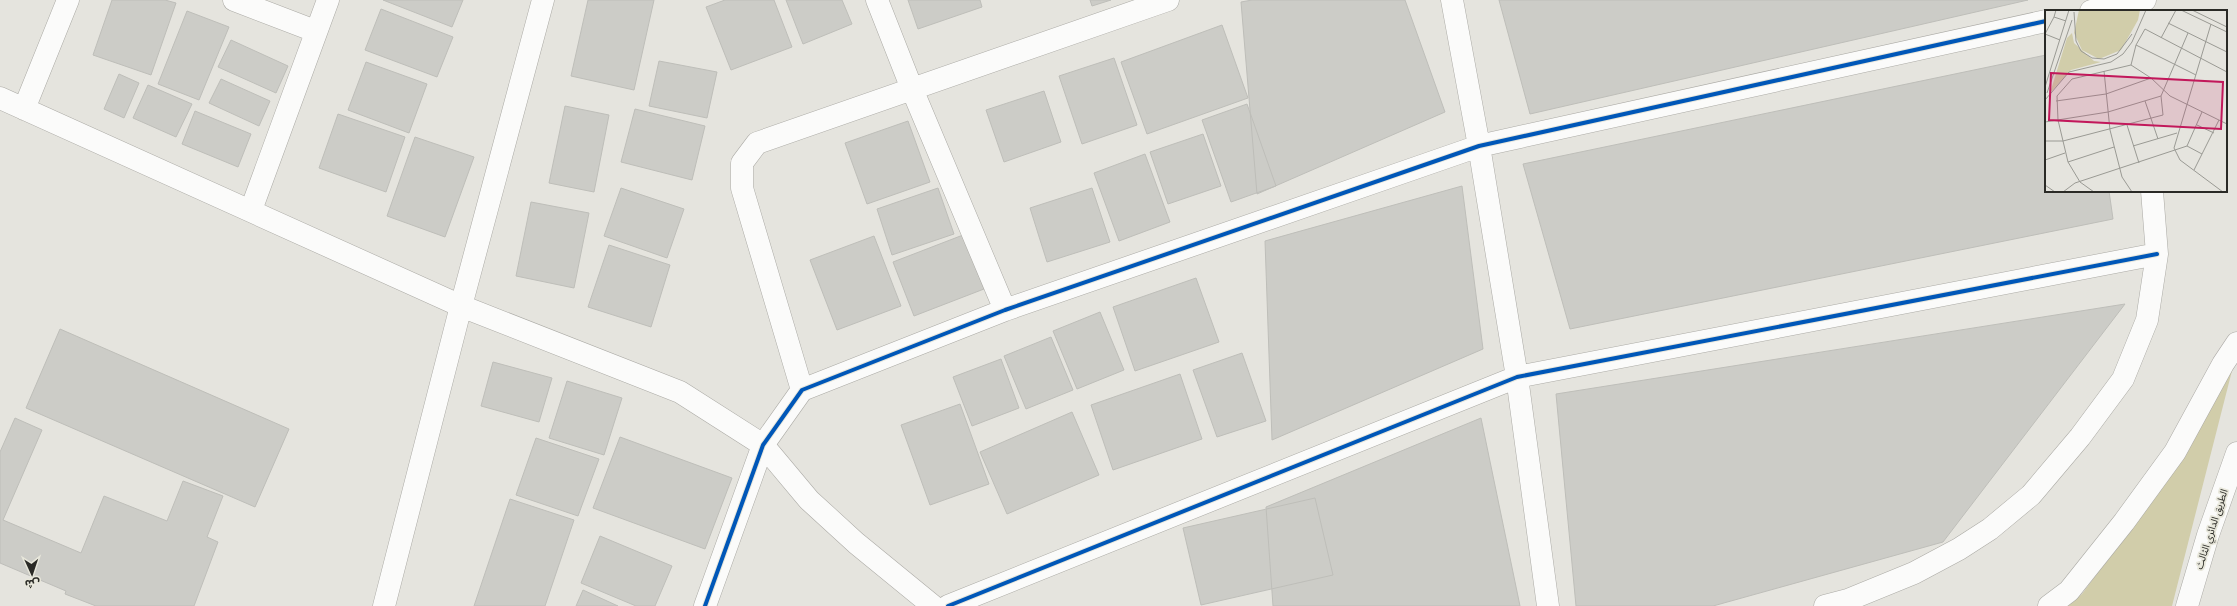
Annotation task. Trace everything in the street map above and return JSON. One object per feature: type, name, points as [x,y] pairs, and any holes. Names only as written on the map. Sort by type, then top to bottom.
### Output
[{"type":"main road","points":[[24,109],[68,0]]},
{"type":"main road","points":[[234,0],[315,31]]},
{"type":"main road","points":[[251,210],[315,31],[328,0]]},
{"type":"main road","points":[[384,606],[461,306],[543,0]]},
{"type":"main road","points":[[877,0],[912,89],[1005,310]]},
{"type":"main road","points":[[802,390],[742,188],[742,163],[757,143],[1168,0]]},
{"type":"main road","points":[[1452,0],[1479,146],[1517,377],[1548,606]]},
{"type":"main road","points":[[2096,10],[2145,0]]},
{"type":"main road","points":[[705,606],[763,445],[802,390],[1005,310],[1479,146],[2045,21]]},
{"type":"main road","points":[[0,98],[461,306],[680,392],[763,445],[809,500],[856,543],[932,606]]},
{"type":"main road","points":[[1825,606],[1848,600],[1914,573],[1959,549],[1990,529],[2030,495],[2080,437],[2123,379],[2147,320],[2157,254],[2152,192]]},
{"type":"main road","points":[[948,606],[1517,377],[2157,254]]},
{"type":"main road","points":[[2050,606],[2073,585],[2124,522],[2175,452],[2223,364],[2237,343]]},
{"type":"main road","name":"الطريق الدائري الثالث","points":[[2187,606],[2208,534],[2237,453]]},
{"type":"shaded area","points":[[2236,355],[2172,606],[2067,606],[2082,594],[2174,469]]},
{"type":"building","points":[[112,0],[165,0],[176,3],[151,75],[93,55]]},
{"type":"building","points":[[383,0],[463,0],[452,27]]},
{"type":"building","points":[[588,0],[654,0],[634,90],[571,76]]},
{"type":"building","points":[[725,0],[774,0],[792,47],[731,70],[706,7]]},
{"type":"building","points":[[786,0],[842,0],[852,24],[803,44]]},
{"type":"building","points":[[908,0],[980,0],[982,7],[918,29]]},
{"type":"building","points":[[1090,0],[1111,0],[1092,6]]},
{"type":"building","points":[[1252,0],[1405,0],[1445,112],[1257,194],[1241,2]]},
{"type":"building","points":[[1499,0],[2028,0],[1530,114]]},
{"type":"building","points":[[381,9],[453,37],[437,77],[365,50]]},
{"type":"building","points":[[187,11],[229,27],[199,100],[158,84]]},
{"type":"building","points":[[1222,25],[1248,98],[1147,134],[1121,62]]},
{"type":"building","points":[[231,40],[288,66],[276,93],[218,67]]},
{"type":"building","points":[[2045,55],[2045,192],[2109,192],[2113,219],[1570,329],[1523,164]]},
{"type":"building","points":[[1114,58],[1137,125],[1082,144],[1059,76]]},
{"type":"building","points":[[659,61],[717,72],[707,118],[649,106]]},
{"type":"building","points":[[366,62],[427,84],[409,133],[348,110]]},
{"type":"building","points":[[119,74],[139,83],[124,118],[104,109]]},
{"type":"building","points":[[221,79],[270,101],[259,126],[209,103]]},
{"type":"building","points":[[148,85],[192,104],[176,137],[133,118]]},
{"type":"building","points":[[1044,91],[1061,142],[1004,162],[986,110]]},
{"type":"building","points":[[1247,104],[1276,186],[1231,202],[1202,120]]},
{"type":"building","points":[[565,106],[609,115],[594,192],[549,183]]},
{"type":"building","points":[[635,109],[705,126],[692,180],[621,162]]},
{"type":"building","points":[[195,111],[251,134],[238,167],[182,144]]},
{"type":"building","points":[[338,114],[405,137],[386,192],[319,168]]},
{"type":"building","points":[[908,121],[930,182],[867,204],[845,143]]},
{"type":"building","points":[[1203,134],[1221,186],[1168,204],[1150,152]]},
{"type":"building","points":[[415,137],[474,157],[445,237],[387,216]]},
{"type":"building","points":[[1145,154],[1170,222],[1119,241],[1094,173]]},
{"type":"building","points":[[1462,186],[1483,349],[1272,440],[1265,241]]},
{"type":"building","points":[[621,188],[684,209],[667,258],[604,236]]},
{"type":"building","points":[[938,188],[954,234],[892,255],[877,209]]},
{"type":"building","points":[[1092,188],[1110,242],[1047,262],[1030,208]]},
{"type":"building","points":[[531,202],[589,213],[574,288],[516,276]]},
{"type":"building","points":[[963,235],[984,289],[914,316],[893,262]]},
{"type":"building","points":[[874,236],[901,306],[837,330],[810,260]]},
{"type":"building","points":[[609,245],[670,265],[651,327],[588,307]]},
{"type":"building","points":[[1196,278],[1219,342],[1135,371],[1113,307]]},
{"type":"building","points":[[2125,304],[1943,542],[1713,606],[1576,606],[1556,394]]},
{"type":"building","points":[[1100,312],[1124,370],[1077,389],[1053,331]]},
{"type":"building","points":[[60,329],[289,429],[255,507],[26,408]]},
{"type":"building","points":[[1051,337],[1073,390],[1026,409],[1004,356]]},
{"type":"building","points":[[1242,353],[1266,421],[1217,437],[1193,370]]},
{"type":"building","points":[[1001,359],[1019,408],[972,426],[953,377]]},
{"type":"building","points":[[493,362],[552,378],[539,422],[481,406]]},
{"type":"building","points":[[1180,374],[1202,439],[1113,470],[1091,405]]},
{"type":"building","points":[[567,381],[622,398],[604,455],[549,438]]},
{"type":"building","points":[[960,404],[989,484],[930,505],[901,425]]},
{"type":"building","points":[[1072,412],[1099,475],[1007,514],[980,452]]},
{"type":"building","points":[[15,418],[42,430],[3,520],[81,553],[104,496],[167,521],[183,481],[223,496],[207,537],[218,542],[194,606],[96,606],[65,594],[66,591],[0,563],[0,452]]},
{"type":"building","points":[[1481,418],[1520,606],[1273,606],[1266,507]]},
{"type":"building","points":[[620,437],[732,478],[705,549],[593,508]]},
{"type":"building","points":[[536,438],[599,459],[578,516],[516,495]]},
{"type":"building","points":[[1315,498],[1333,575],[1201,605],[1183,528]]},
{"type":"building","points":[[510,499],[574,520],[545,606],[474,606]]},
{"type":"building","points":[[600,536],[672,566],[655,606],[636,606],[581,583]]},
{"type":"building","points":[[583,590],[618,606],[576,606]]},
{"type":"cycle path","points":[[705,606],[763,445],[802,390],[1005,310],[1479,146],[2045,21]]},
{"type":"cycle path","points":[[948,606],[1517,377],[2157,254]]}]
